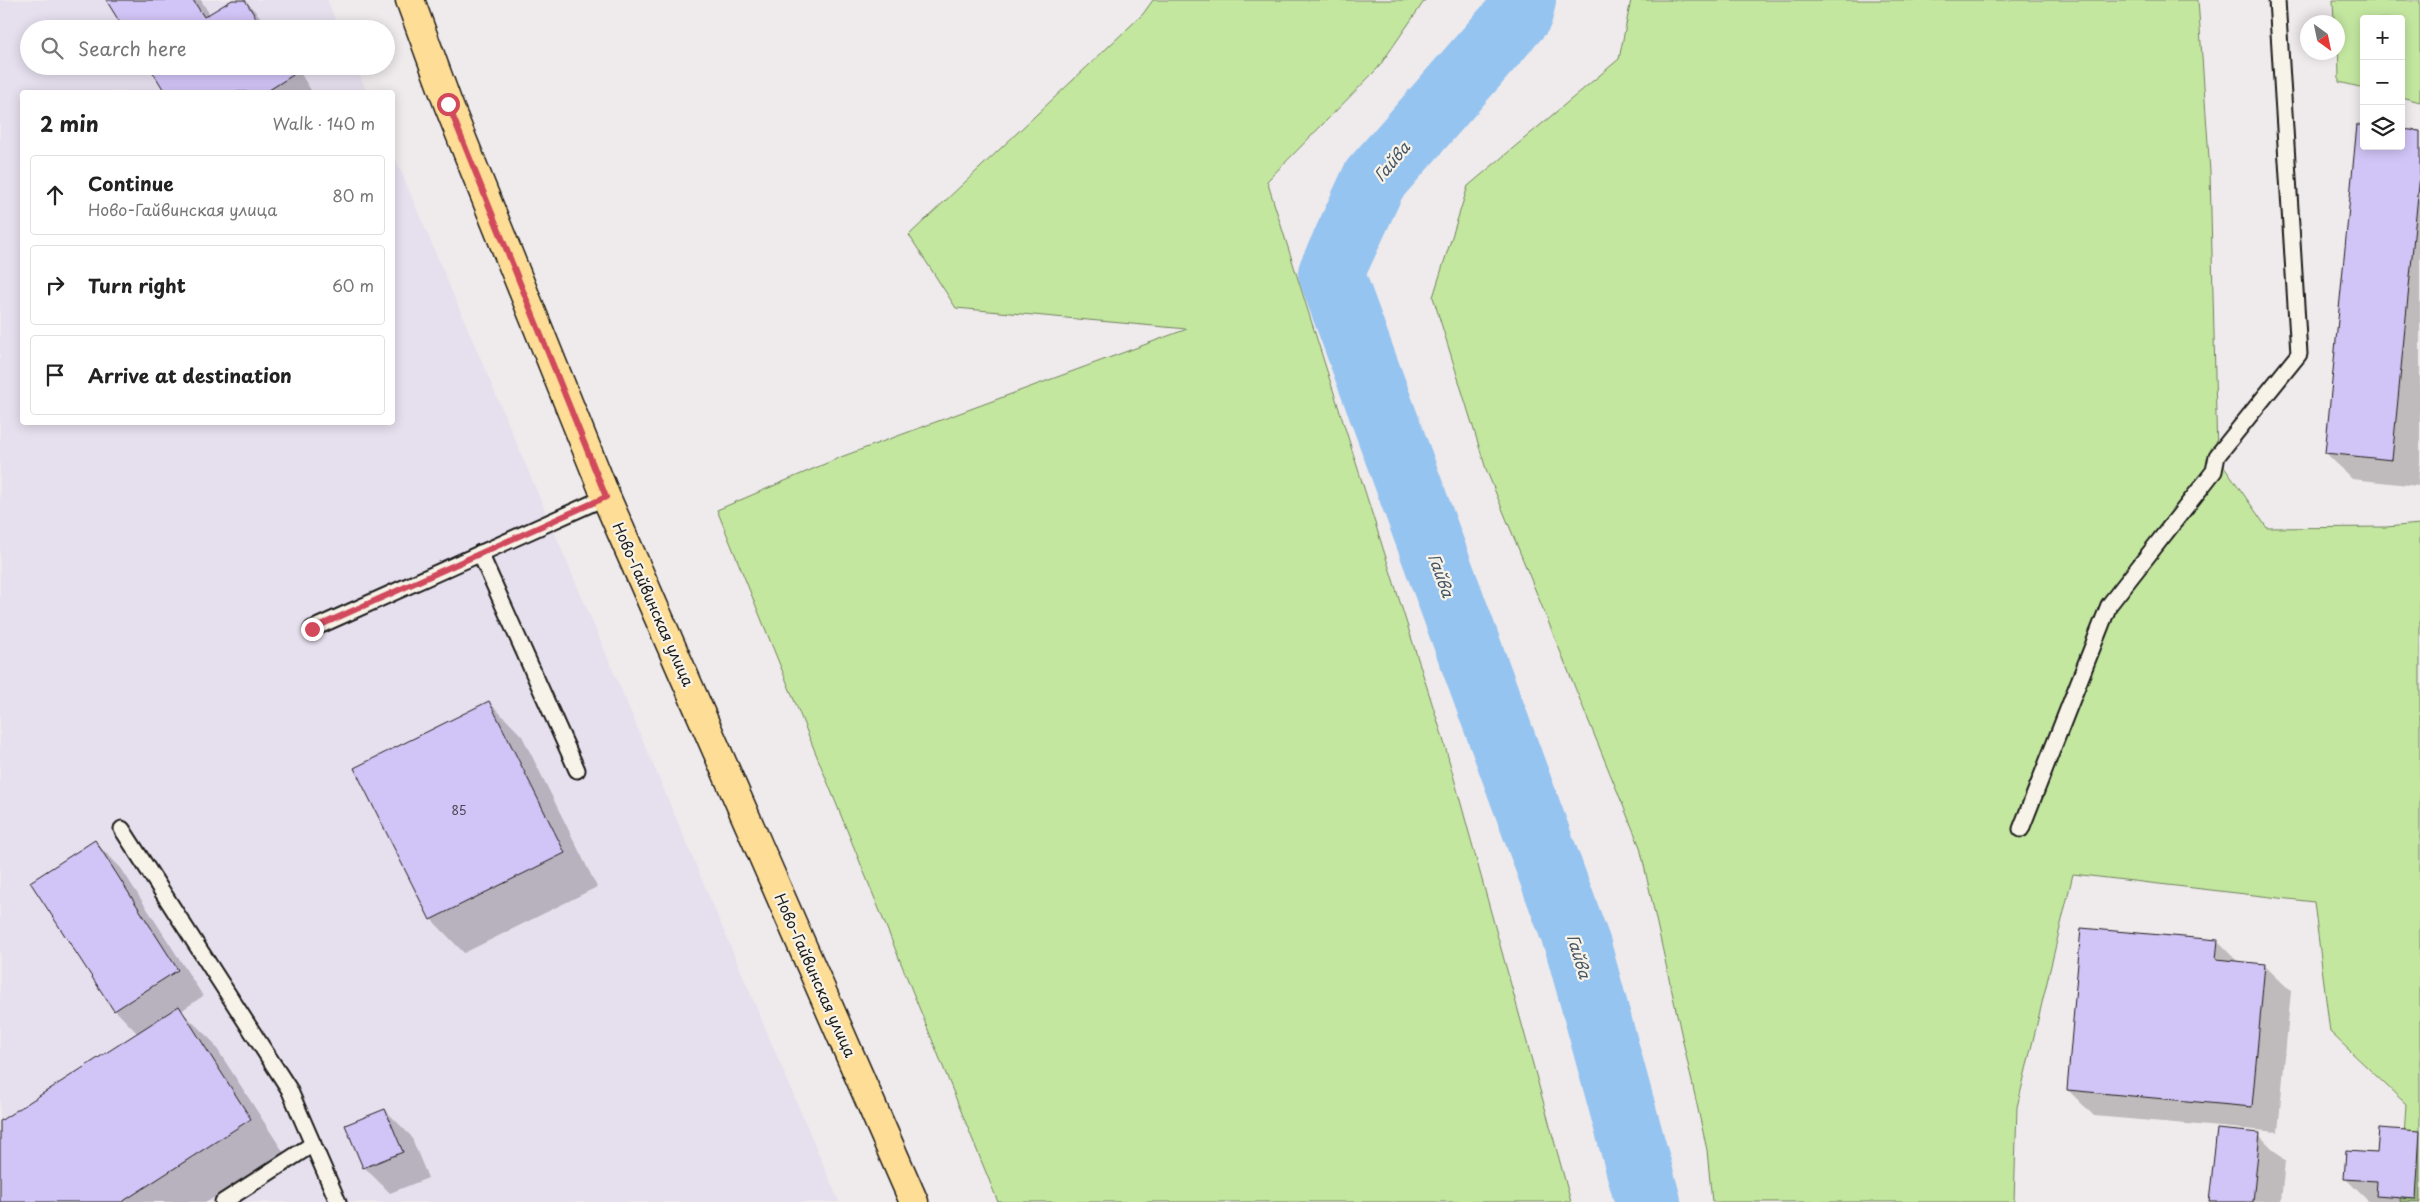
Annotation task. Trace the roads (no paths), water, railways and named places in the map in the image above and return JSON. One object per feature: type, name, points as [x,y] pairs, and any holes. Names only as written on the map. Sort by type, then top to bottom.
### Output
[{"type":"main road","name":"Ново-Гайвинская улица","points":[[410,0],[448,104],[606,497],[914,1202]]},
{"type":"lane","points":[[2021,829],[2109,605],[2214,472],[2216,456],[2299,354],[2277,0]]},
{"type":"lane","points":[[312,629],[606,497]]},
{"type":"lane","points":[[480,554],[577,770]]},
{"type":"lane","points":[[122,829],[289,1089],[338,1202]]},
{"type":"lane","points":[[223,1202],[313,1144]]},
{"type":"waterway","name":"Гайва","points":[[1523,0],[1520,13],[1374,180],[1331,273],[1578,946],[1648,1202]]}]
